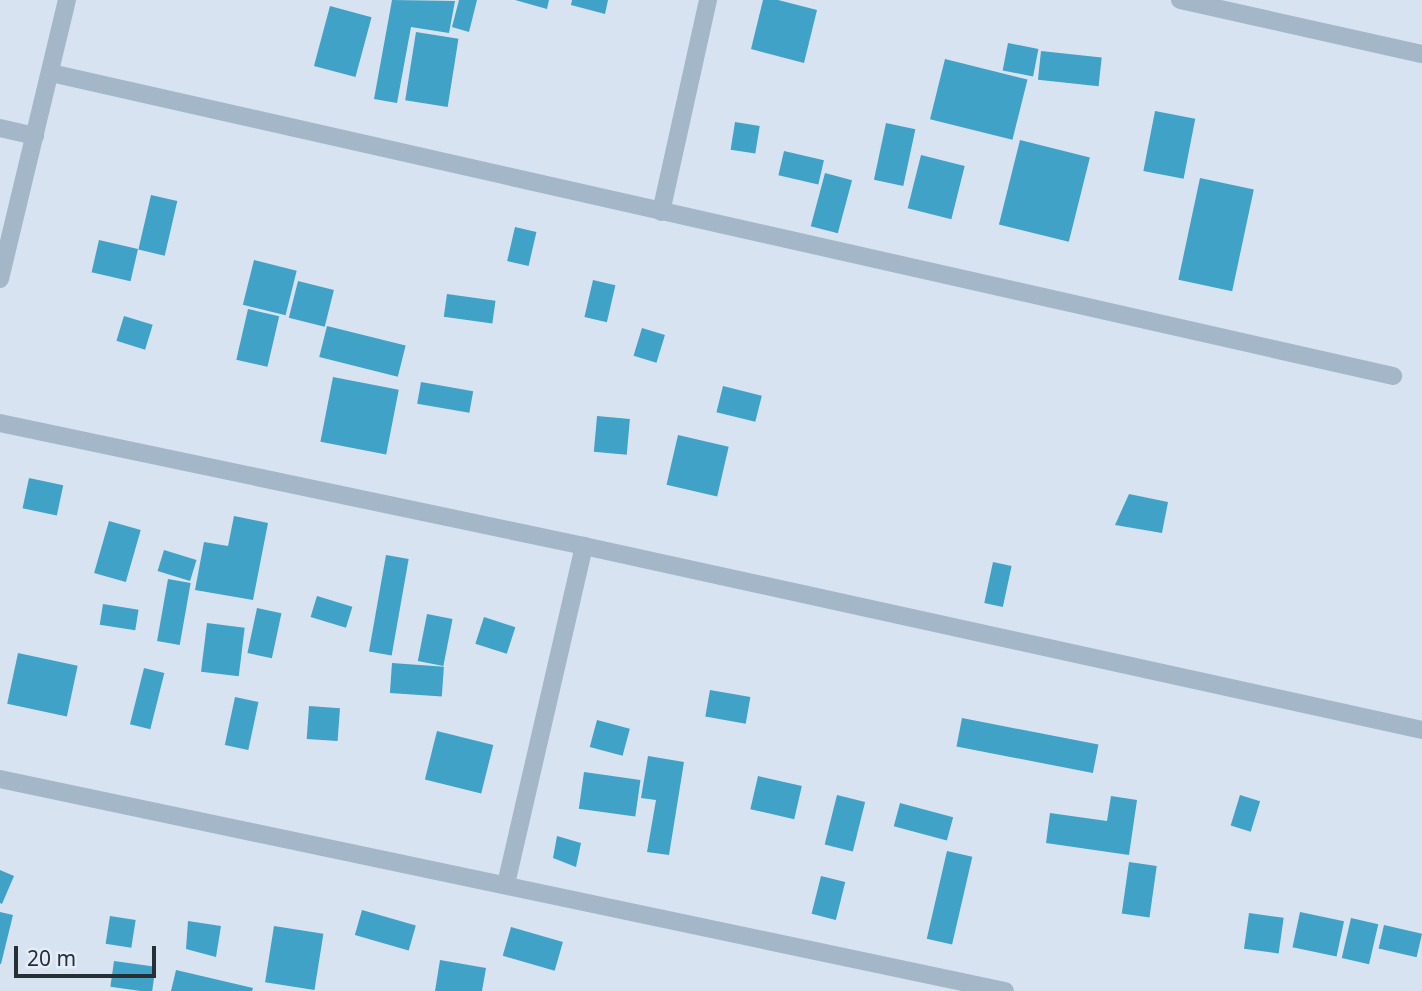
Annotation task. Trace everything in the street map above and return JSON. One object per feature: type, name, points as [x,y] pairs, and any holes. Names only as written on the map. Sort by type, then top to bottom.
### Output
[{"type":"street","points":[[0,279],[67,0]]},
{"type":"street","points":[[661,212],[708,0]]},
{"type":"street","points":[[1180,0],[1422,54]]},
{"type":"street","points":[[51,73],[1392,376]]},
{"type":"street","points":[[0,128],[35,136]]},
{"type":"street","points":[[0,423],[584,546],[1422,730]]},
{"type":"street","points":[[506,884],[584,546]]},
{"type":"street","points":[[0,779],[1005,991]]},
{"type":"building","points":[[392,0],[455,1],[449,33],[411,27],[397,103],[374,99]]},
{"type":"building","points":[[459,0],[477,0],[469,32],[452,27]]},
{"type":"building","points":[[515,0],[549,0],[547,9]]},
{"type":"building","points":[[572,0],[608,0],[605,14],[571,5]]},
{"type":"building","points":[[763,0],[778,0],[817,10],[804,63],[751,49]]},
{"type":"building","points":[[330,6],[372,17],[355,77],[314,66]]},
{"type":"building","points":[[416,32],[458,39],[448,107],[405,100]]},
{"type":"building","points":[[1008,43],[1038,49],[1033,76],[1003,70]]},
{"type":"building","points":[[1041,51],[1102,57],[1099,86],[1038,80]]},
{"type":"building","points":[[945,59],[1027,80],[1012,140],[930,119]]},
{"type":"building","points":[[1155,111],[1195,119],[1184,179],[1143,171]]},
{"type":"building","points":[[735,122],[760,126],[755,154],[731,150]]},
{"type":"building","points":[[886,123],[915,129],[903,186],[874,180]]},
{"type":"building","points":[[1020,140],[1090,157],[1069,242],[999,224]]},
{"type":"building","points":[[784,151],[824,160],[818,185],[778,175]]},
{"type":"building","points":[[921,155],[965,166],[951,219],[908,208]]},
{"type":"building","points":[[825,173],[852,180],[838,233],[811,226]]},
{"type":"building","points":[[1200,178],[1254,189],[1232,291],[1178,280]]},
{"type":"building","points":[[151,195],[177,201],[165,256],[138,250]]},
{"type":"building","points":[[515,227],[536,232],[529,266],[507,261]]},
{"type":"building","points":[[99,240],[138,249],[131,281],[92,272]]},
{"type":"building","points":[[254,260],[297,271],[286,315],[243,305]]},
{"type":"building","points":[[593,280],[615,285],[607,322],[584,317]]},
{"type":"building","points":[[298,281],[334,290],[325,327],[289,318]]},
{"type":"building","points":[[447,294],[496,301],[492,324],[444,317]]},
{"type":"building","points":[[248,309],[279,316],[267,367],[236,360]]},
{"type":"building","points":[[124,316],[153,325],[145,350],[116,341]]},
{"type":"building","points":[[327,326],[406,346],[398,377],[319,357]]},
{"type":"building","points":[[642,328],[665,335],[656,363],[634,356]]},
{"type":"building","points":[[333,377],[399,390],[386,455],[320,442]]},
{"type":"building","points":[[421,382],[473,391],[469,413],[417,404]]},
{"type":"building","points":[[723,386],[762,396],[755,422],[716,412]]},
{"type":"building","points":[[597,416],[630,419],[627,455],[594,452]]},
{"type":"building","points":[[678,435],[729,447],[717,496],[667,485]]},
{"type":"building","points":[[29,478],[63,485],[57,516],[23,508]]},
{"type":"building","points":[[1129,494],[1168,502],[1162,533],[1115,525]]},
{"type":"building","points":[[234,516],[268,523],[253,600],[195,590],[204,542],[228,546]]},
{"type":"building","points":[[109,521],[141,530],[126,582],[94,573]]},
{"type":"building","points":[[164,550],[197,560],[190,581],[158,571]]},
{"type":"building","points":[[386,555],[409,559],[392,656],[369,652]]},
{"type":"building","points":[[993,562],[1012,566],[1003,607],[984,603]]},
{"type":"building","points":[[168,579],[191,583],[180,645],[157,641]]},
{"type":"building","points":[[317,596],[352,607],[346,628],[311,617]]},
{"type":"building","points":[[103,604],[139,610],[135,630],[100,625]]},
{"type":"building","points":[[257,608],[281,613],[272,658],[247,653]]},
{"type":"building","points":[[427,614],[453,619],[443,666],[418,661]]},
{"type":"building","points":[[484,617],[515,627],[507,654],[475,644]]},
{"type":"building","points":[[207,623],[245,628],[239,676],[201,672]]},
{"type":"building","points":[[18,653],[78,666],[67,717],[7,704]]},
{"type":"building","points":[[392,663],[444,667],[442,697],[390,693]]},
{"type":"building","points":[[144,668],[164,673],[150,729],[130,724]]},
{"type":"building","points":[[710,690],[750,697],[746,724],[705,717]]},
{"type":"building","points":[[235,697],[258,702],[248,750],[225,745]]},
{"type":"building","points":[[309,706],[340,708],[338,741],[307,739]]},
{"type":"building","points":[[962,718],[1098,745],[1093,773],[956,746]]},
{"type":"building","points":[[597,720],[630,729],[623,756],[590,747]]},
{"type":"building","points":[[437,731],[493,745],[481,794],[425,780]]},
{"type":"building","points":[[648,756],[684,762],[669,855],[647,852],[656,800],[641,798]]},
{"type":"building","points":[[584,772],[640,780],[635,817],[579,809]]},
{"type":"building","points":[[758,776],[802,786],[794,819],[750,809]]},
{"type":"building","points":[[837,795],[865,802],[853,852],[825,844]]},
{"type":"building","points":[[1240,795],[1260,801],[1251,832],[1231,826]]},
{"type":"building","points":[[1111,796],[1137,800],[1129,855],[1046,843],[1050,813],[1107,821]]},
{"type":"building","points":[[900,803],[953,817],[947,840],[894,826]]},
{"type":"building","points":[[557,836],[581,843],[576,867],[553,858]]},
{"type":"building","points":[[947,851],[972,857],[952,945],[927,939]]},
{"type":"building","points":[[1129,862],[1157,866],[1149,917],[1122,913]]},
{"type":"building","points":[[0,870],[14,876],[2,904],[0,903]]},
{"type":"building","points":[[821,876],[845,882],[836,920],[812,914]]},
{"type":"building","points":[[362,910],[416,925],[409,950],[355,935]]},
{"type":"building","points":[[0,912],[13,915],[1,964],[0,964]]},
{"type":"building","points":[[1300,912],[1344,921],[1337,957],[1293,947]]},
{"type":"building","points":[[1249,913],[1284,918],[1279,954],[1244,949]]},
{"type":"building","points":[[110,916],[136,920],[131,948],[106,944]]},
{"type":"building","points":[[1351,918],[1378,924],[1369,964],[1342,958]]},
{"type":"building","points":[[188,921],[221,926],[216,957],[186,949]]},
{"type":"building","points":[[1384,925],[1422,934],[1417,957],[1379,948]]},
{"type":"building","points":[[274,926],[323,934],[314,990],[265,982]]},
{"type":"building","points":[[511,927],[563,942],[555,971],[503,956]]},
{"type":"building","points":[[440,960],[486,968],[482,991],[435,991]]},
{"type":"building","points":[[114,961],[156,967],[152,991],[110,987]]},
{"type":"building","points":[[176,970],[253,988],[252,991],[171,991]]}]
